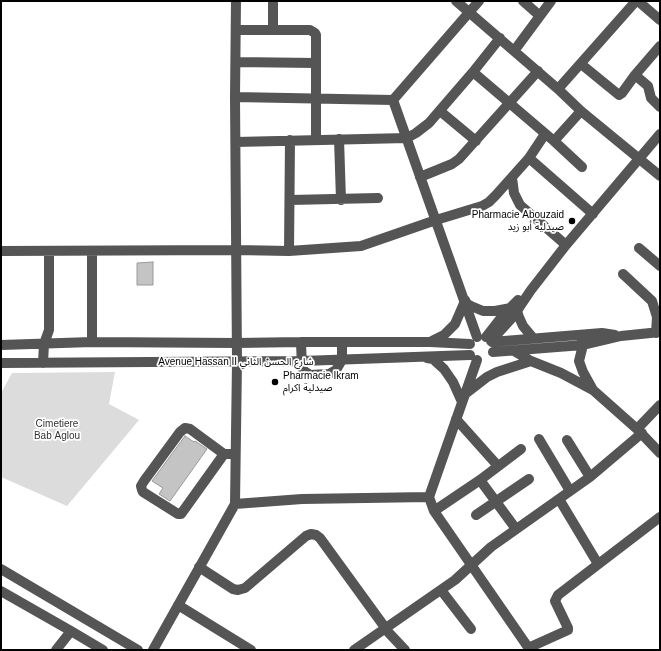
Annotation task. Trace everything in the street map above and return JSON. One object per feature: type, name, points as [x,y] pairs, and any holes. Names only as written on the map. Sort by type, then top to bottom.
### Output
[{"type":"street","points":[[153,650],[235,504],[237,362],[235,97],[236,1]]},
{"type":"street","points":[[273,1],[273,30]]},
{"type":"street","points":[[456,1],[538,71],[581,111],[660,176]]},
{"type":"street","points":[[393,100],[479,1]]},
{"type":"street","points":[[523,1],[540,16]]},
{"type":"street","points":[[514,51],[551,1]]},
{"type":"street","points":[[558,89],[637,1],[660,20]]},
{"type":"street","points":[[236,30],[307,30],[313,31],[316,35],[316,140]]},
{"type":"street","points":[[236,142],[407,138],[423,129],[440,111],[500,38]]},
{"type":"street","points":[[581,64],[619,95],[660,46]]},
{"type":"street","points":[[236,62],[316,63]]},
{"type":"street","points":[[420,177],[452,164],[459,159],[538,71]]},
{"type":"street","points":[[473,72],[554,141],[582,167]]},
{"type":"street","points":[[635,75],[648,86],[651,98],[660,107]]},
{"type":"street","points":[[235,97],[393,100]]},
{"type":"street","points":[[393,100],[464,299],[485,342],[488,359],[481,361],[474,358],[469,349],[485,342],[533,338],[582,340]]},
{"type":"street","points":[[440,111],[476,141]]},
{"type":"street","points":[[554,141],[581,111]]},
{"type":"street","points":[[1,251],[237,250],[289,252],[361,246],[482,206],[496,195],[512,178],[529,158],[545,134]]},
{"type":"street","points":[[485,342],[531,290],[566,245],[660,134]]},
{"type":"street","points":[[339,139],[341,200]]},
{"type":"street","points":[[289,252],[290,140]]},
{"type":"street","points":[[529,158],[593,214]]},
{"type":"street","points":[[512,178],[514,193],[520,205],[566,245]]},
{"type":"street","points":[[290,200],[378,198]]},
{"type":"street","points":[[639,248],[660,266]]},
{"type":"street","points":[[43,363],[44,344],[49,330],[49,251]]},
{"type":"street","points":[[92,251],[92,342]]},
{"type":"street","points":[[514,351],[582,340],[602,333],[621,336],[658,333],[657,317],[652,301],[623,274]]},
{"type":"street","points":[[464,299],[467,304],[477,310],[483,311],[496,311],[515,307]]},
{"type":"street","points":[[430,342],[444,335],[455,324],[464,299]]},
{"type":"street","points":[[515,307],[523,326],[533,338]]},
{"type":"street","points":[[49,330],[58,343],[58,362]]},
{"type":"street","points":[[582,340],[580,361],[583,372],[593,390]]},
{"type":"street","name":"Avenue Hassan II شارع الحسن الثاني","points":[[1,345],[92,342],[485,342]]},
{"type":"street","points":[[301,342],[304,371],[310,375],[332,374],[336,370],[342,360],[342,342]]},
{"type":"street","points":[[485,342],[514,351],[531,361],[561,373],[593,390],[639,431],[660,453]]},
{"type":"street","points":[[425,358],[433,359],[444,369],[463,398]]},
{"type":"street","points":[[474,358],[463,398],[429,497],[434,510],[529,649],[568,630],[555,601],[556,598],[564,590],[660,517]]},
{"type":"street","name":"Avenue Hassan II شارع الحسن الثاني","points":[[1,363],[302,362],[474,358]]},
{"type":"street","points":[[463,398],[487,377],[497,372],[531,361]]},
{"type":"street","points":[[354,650],[441,590],[464,572],[491,547],[590,477],[639,431],[660,405]]},
{"type":"street","points":[[456,418],[498,466]]},
{"type":"street","points":[[224,454],[181,514],[178,514],[142,490],[141,486],[144,481],[182,429],[190,429],[224,454],[235,454]]},
{"type":"street","points":[[539,438],[570,491]]},
{"type":"street","points":[[567,440],[590,477]]},
{"type":"street","points":[[434,510],[480,480],[521,449]]},
{"type":"street","points":[[476,515],[529,479]]},
{"type":"street","points":[[480,480],[516,529]]},
{"type":"street","points":[[235,504],[302,499],[429,497]]},
{"type":"street","points":[[559,499],[598,564]]},
{"type":"street","points":[[199,567],[233,589],[238,590],[245,588],[306,536],[311,534],[316,535],[320,538],[386,627],[405,650]]},
{"type":"street","points":[[1,569],[138,650]]},
{"type":"street","points":[[441,590],[471,629]]},
{"type":"street","points":[[1,592],[103,650]]},
{"type":"street","points":[[178,605],[251,650]]},
{"type":"street","points":[[56,650],[71,631]]},
{"type":"green space","name":"Cimetiere Bab Aglou","points":[[115,372],[109,404],[139,420],[67,506],[1,477],[1,393],[12,373]]},
{"type":"building","points":[[153,262],[153,285],[137,285],[137,263]]},
{"type":"building","points":[[185,436],[207,449],[170,501],[159,494],[163,488],[152,481]]},
{"type":"place","name":"Pharmacie Abouzaid صيدلية أبو زيد","points":[[572,221]]},
{"type":"place","name":"Pharmacie Ikram صيدلية اكرام","points":[[275,382]]}]
